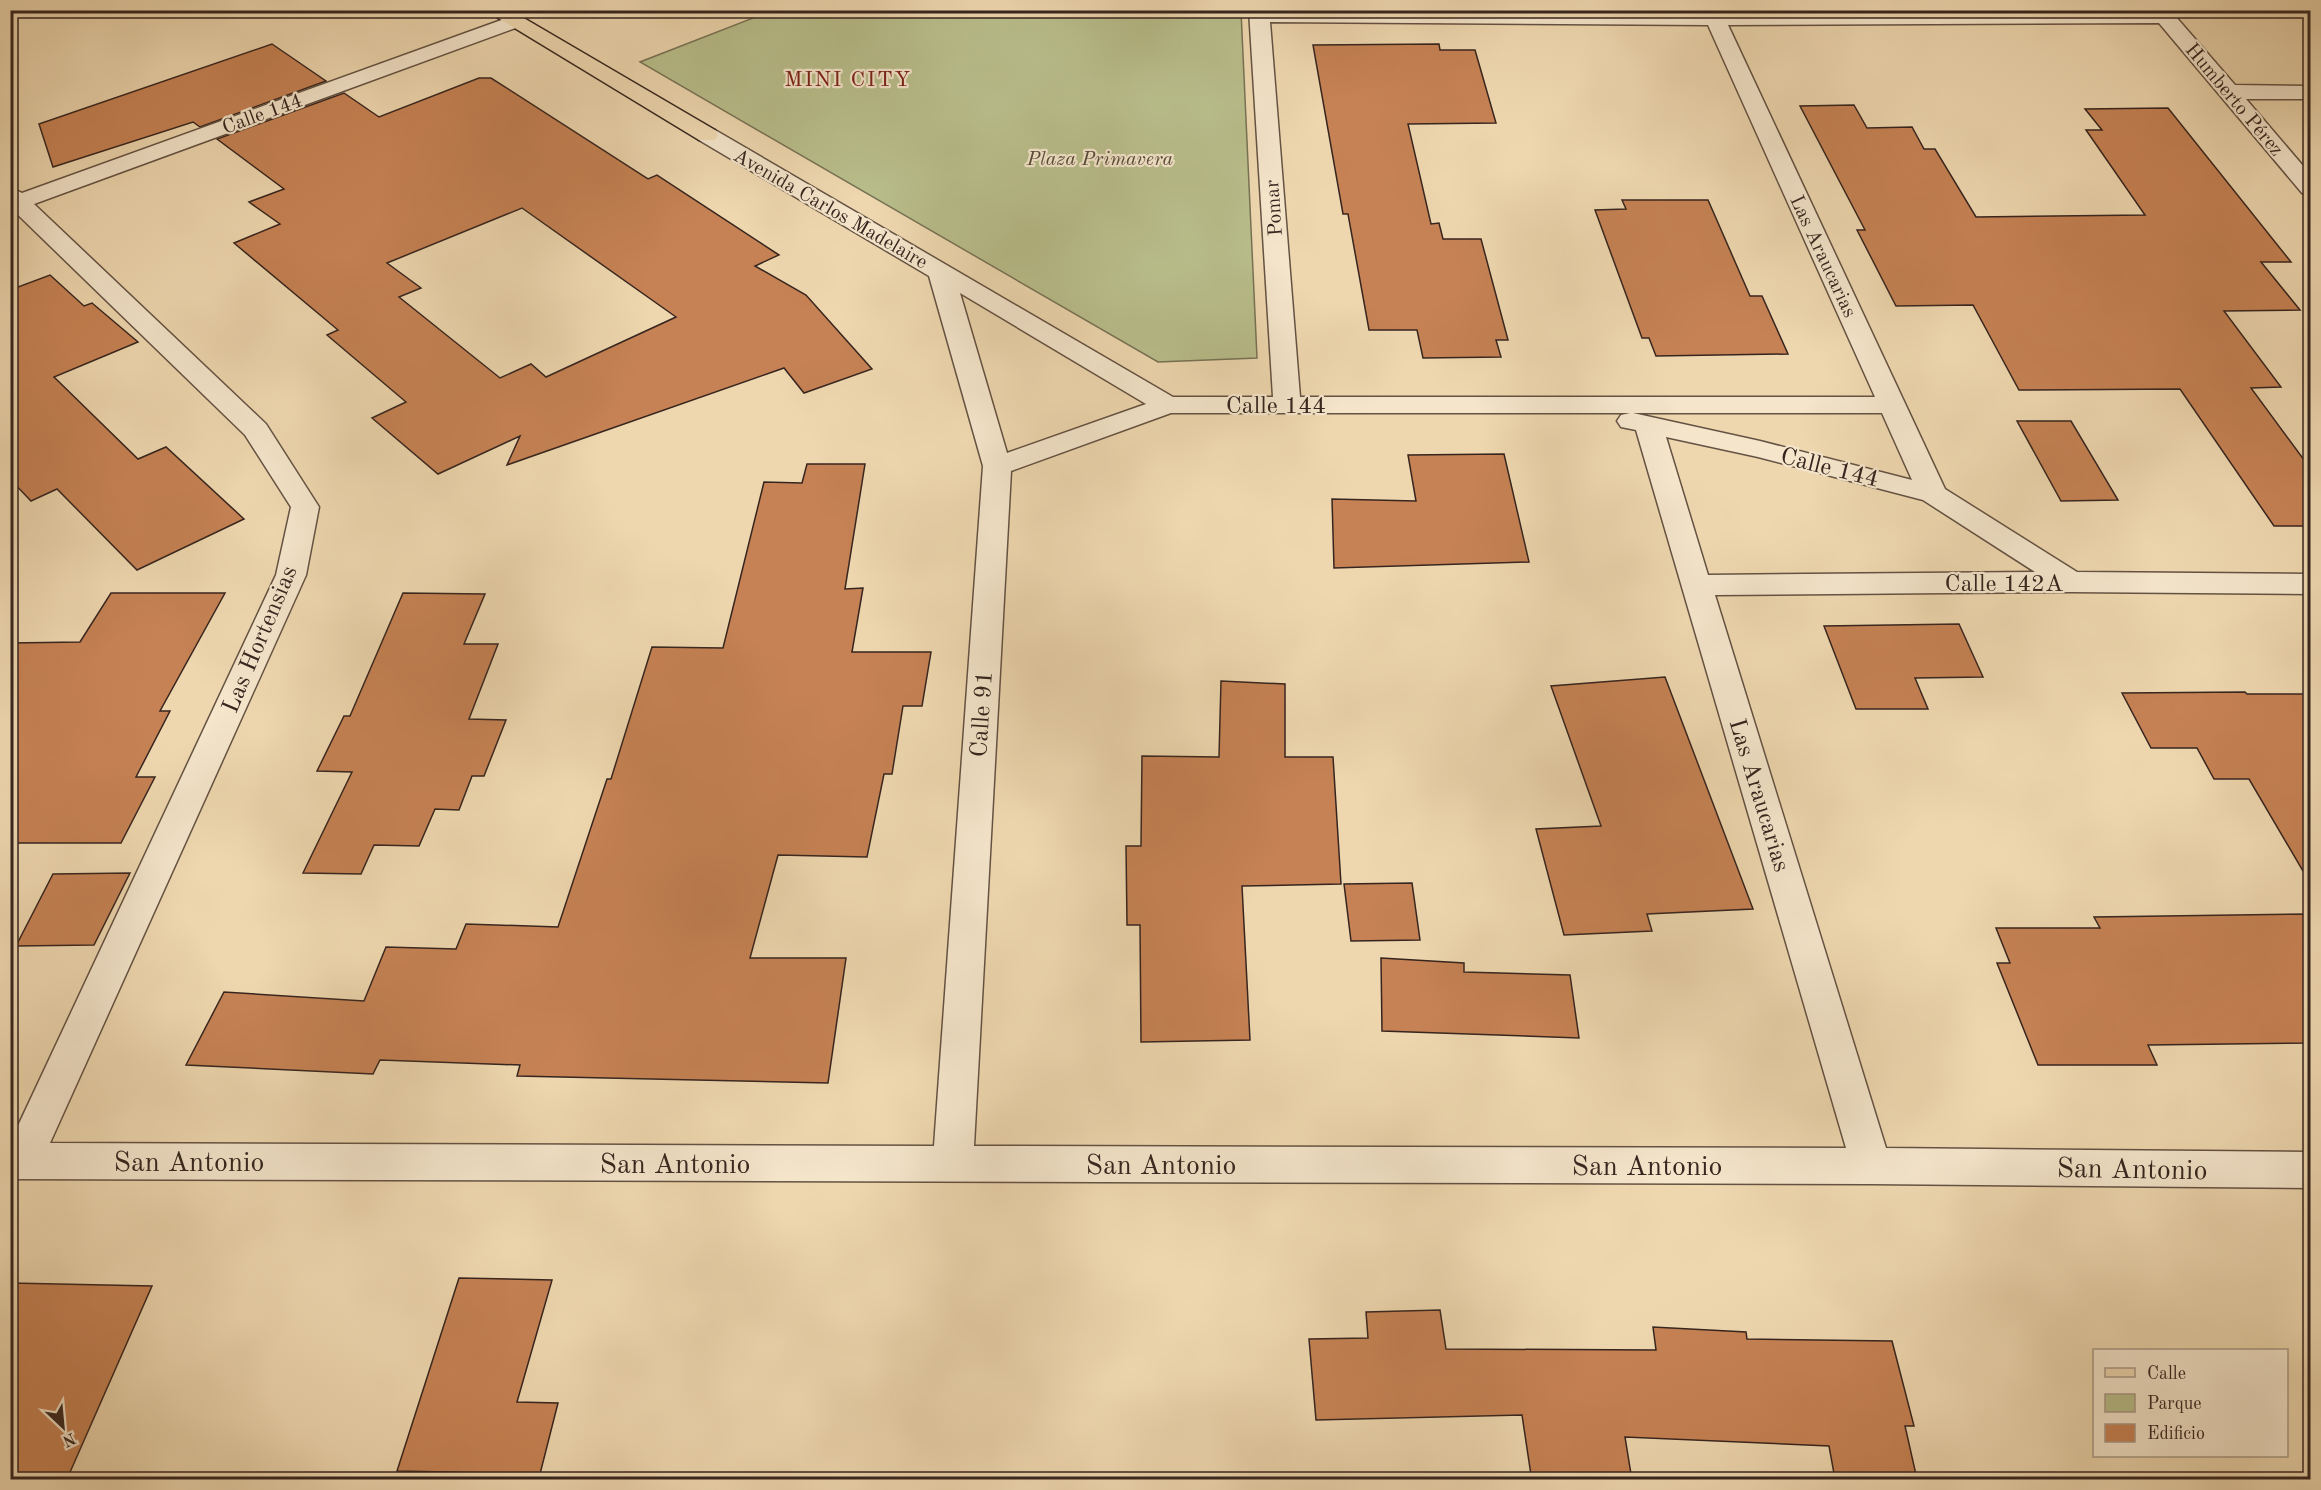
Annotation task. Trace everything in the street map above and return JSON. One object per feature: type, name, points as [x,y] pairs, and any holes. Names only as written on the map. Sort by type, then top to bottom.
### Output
[{"type":"main road","name":"Avenida Carlos Madelaire","points":[[495,10],[707,135]]},
{"type":"street","points":[[1259,13],[1715,19],[2162,14]]},
{"type":"street","name":"Pomar","points":[[1259,13],[1287,405]]},
{"type":"street","name":"Humberto Pérez","points":[[2162,14],[2310,188]]},
{"type":"street","name":"Las Araucarias","points":[[1715,19],[1933,494]]},
{"type":"street","name":"Calle 144","points":[[14,200],[514,22]]},
{"type":"street","points":[[2228,92],[2310,92]]},
{"type":"street","name":"Avenida Carlos Madelaire","points":[[707,135],[1168,405]]},
{"type":"street","name":"Las Hortensias","points":[[14,200],[256,430],[305,507],[291,575],[16,1161]]},
{"type":"street","name":"Calle 91","points":[[941,273],[998,466],[953,1164]]},
{"type":"street","name":"Calle 144","points":[[998,466],[1168,405],[1566,407],[1892,405]]},
{"type":"street","name":"Calle 144","points":[[1566,407],[1760,449],[1933,494],[2071,582]]},
{"type":"street","name":"Las Araucarias","points":[[1648,424],[1871,1166]]},
{"type":"street","name":"Calle 142A","points":[[1697,585],[2071,582],[2310,584]]},
{"type":"street","name":"San Antonio","points":[[16,1161],[1871,1166],[2310,1170]]},
{"type":"green space","name":"Plaza Primavera","points":[[771,11],[1241,11],[1257,358],[1158,362],[640,62]]},
{"type":"building","points":[[272,44],[326,81],[200,127],[193,122],[53,167],[39,124]]},
{"type":"building","points":[[1439,44],[1440,50],[1475,50],[1496,123],[1408,124],[1431,224],[1439,223],[1443,239],[1481,239],[1508,340],[1496,340],[1501,357],[1423,358],[1417,330],[1369,330],[1348,214],[1343,214],[1313,45]]},
{"type":"building","points":[[479,78],[491,78],[648,179],[657,175],[779,255],[755,266],[806,295],[872,369],[804,393],[784,368],[507,465],[520,436],[438,474],[372,418],[406,402],[327,335],[338,330],[234,243],[280,224],[249,202],[284,189],[217,139],[344,93],[379,117]],"holes":[[[522,208],[676,317],[546,377],[531,364],[500,378],[399,297],[421,288],[387,263]]]},
{"type":"building","points":[[1854,105],[1867,128],[1912,127],[1924,149],[1935,149],[1976,217],[2145,215],[2086,130],[2102,130],[2085,109],[2168,108],[2291,262],[2261,262],[2300,310],[2224,311],[2281,387],[2251,388],[2310,468],[2310,526],[2274,526],[2180,389],[2019,390],[1973,305],[1896,306],[1857,230],[1865,230],[1800,106]]},
{"type":"building","points":[[1622,200],[1708,200],[1750,296],[1762,296],[1788,354],[1656,356],[1649,338],[1642,338],[1595,210],[1626,209]]},
{"type":"building","points":[[50,275],[84,306],[92,303],[138,342],[54,377],[138,459],[166,447],[244,519],[137,570],[57,489],[31,501],[10,479],[10,290]]},
{"type":"building","points":[[2017,421],[2071,421],[2118,500],[2061,501]]},
{"type":"building","points":[[1504,454],[1529,562],[1334,568],[1332,499],[1416,501],[1408,455]]},
{"type":"building","points":[[807,464],[865,464],[845,589],[863,588],[852,652],[931,652],[922,706],[903,706],[892,774],[884,774],[867,857],[778,855],[750,958],[846,958],[828,1083],[517,1076],[520,1065],[380,1060],[373,1074],[186,1065],[224,992],[364,1001],[386,947],[456,949],[466,924],[558,927],[607,779],[611,779],[652,647],[723,648],[764,482],[802,483]]},
{"type":"building","points":[[111,593],[225,593],[160,711],[170,711],[136,777],[155,777],[121,843],[10,843],[10,643],[80,642]]},
{"type":"building","points":[[403,593],[485,594],[464,644],[498,644],[469,719],[506,720],[484,776],[472,776],[459,810],[435,809],[419,846],[374,845],[361,874],[303,873],[352,772],[317,771],[344,716],[350,716]]},
{"type":"building","points":[[1959,624],[1983,677],[1915,678],[1928,709],[1856,709],[1824,626]]},
{"type":"building","points":[[1665,677],[1753,909],[1647,914],[1652,931],[1564,935],[1536,829],[1601,826],[1551,686]]},
{"type":"building","points":[[1221,681],[1285,684],[1285,757],[1333,757],[1341,884],[1242,886],[1250,1040],[1141,1042],[1140,925],[1127,925],[1126,846],[1141,846],[1142,756],[1219,757]]},
{"type":"building","points":[[2245,692],[2247,694],[2310,694],[2310,883],[2249,779],[2214,779],[2197,748],[2151,748],[2122,693]]},
{"type":"building","points":[[130,873],[94,945],[16,946],[53,874]]},
{"type":"building","points":[[1412,883],[1420,940],[1351,941],[1344,884]]},
{"type":"building","points":[[2310,914],[2310,1043],[2148,1045],[2157,1065],[2038,1065],[1997,963],[2010,963],[1996,928],[2100,928],[2094,917]]},
{"type":"building","points":[[1381,958],[1464,963],[1464,972],[1570,975],[1579,1038],[1382,1031]]},
{"type":"building","points":[[459,1278],[552,1280],[517,1402],[558,1403],[540,1474],[397,1471]]},
{"type":"building","points":[[10,1283],[152,1286],[67,1479],[10,1479]]},
{"type":"building","points":[[1440,1310],[1446,1349],[1656,1350],[1653,1327],[1746,1332],[1747,1339],[1892,1341],[1914,1426],[1905,1426],[1917,1479],[1835,1479],[1829,1446],[1625,1437],[1631,1474],[1531,1475],[1522,1415],[1316,1420],[1309,1339],[1368,1338],[1366,1312]]},
{"type":"district","name":"MINI CITY","points":[[848,78]]}]
